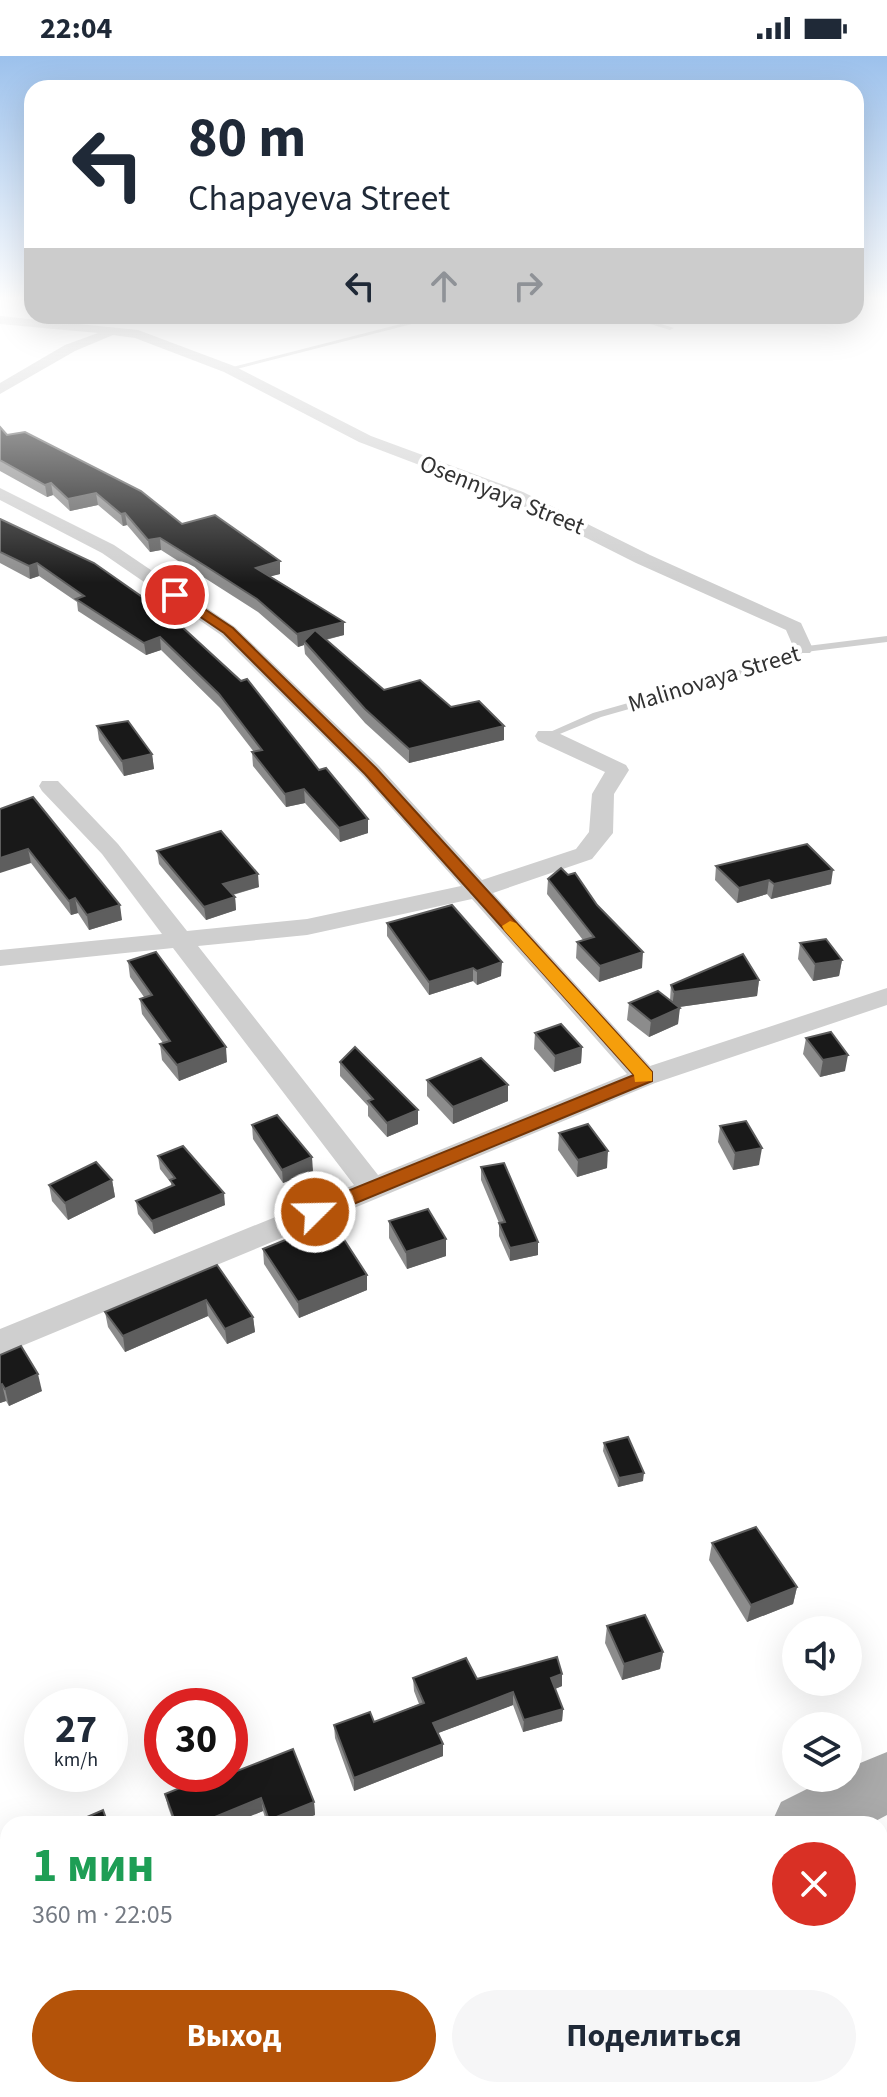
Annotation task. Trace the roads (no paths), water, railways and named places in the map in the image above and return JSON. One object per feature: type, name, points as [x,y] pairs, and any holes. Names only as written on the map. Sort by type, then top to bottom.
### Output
[{"type":"main road","points":[[830,1816],[887,1782]]},
{"type":"street","name":"Osennyaya Street","points":[[274,392],[365,439],[517,496],[643,559],[794,627],[803,649]]},
{"type":"street","points":[[0,493],[108,549],[228,631],[371,771],[645,1077]]},
{"type":"street","points":[[0,958],[307,927],[477,890],[584,854],[601,833],[603,794],[618,770],[546,736]]},
{"type":"street","points":[[50,786],[110,849],[178,941],[372,1188]]},
{"type":"street","points":[[0,1343],[645,1077],[887,996]]},
{"type":"lane","name":"Malinovaya Street","points":[[546,736],[597,715],[734,676],[803,649],[887,639]]}]
